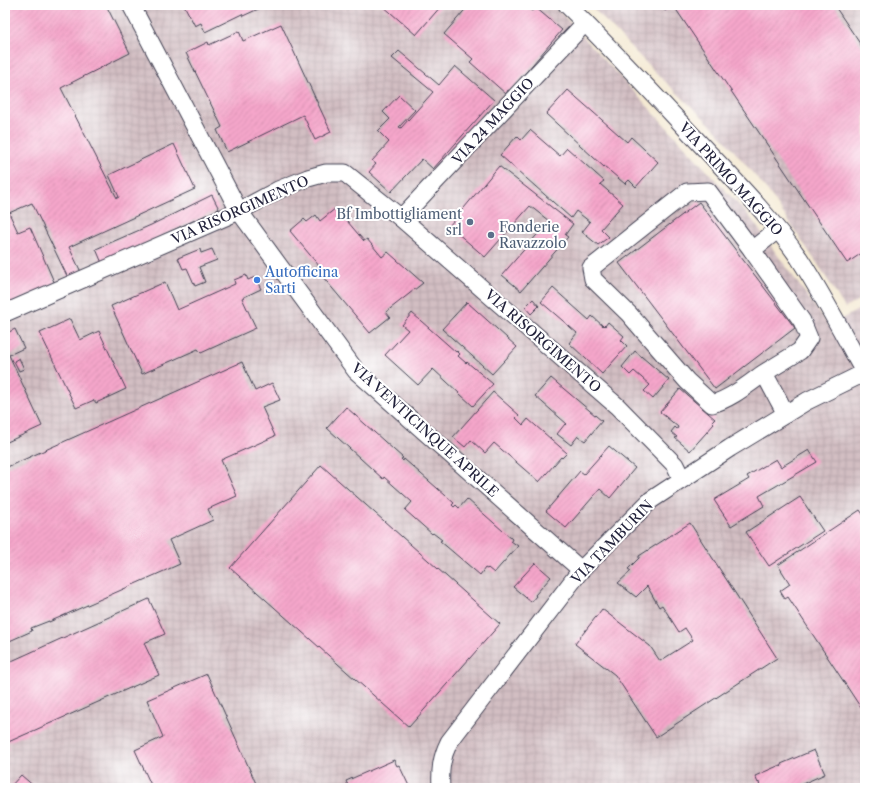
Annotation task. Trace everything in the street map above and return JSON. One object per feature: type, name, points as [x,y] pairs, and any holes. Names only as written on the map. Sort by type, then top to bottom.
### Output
[{"type":"street","name":"VIA VENTICINQUE APRILE","points":[[131,5],[239,211],[356,371],[580,570]]},
{"type":"street","name":"VIA PRIMO MAGGIO","points":[[567,5],[703,146],[754,202],[777,230],[798,258],[830,308],[865,374]]},
{"type":"street","name":"VIA 24 MAGGIO","points":[[401,218],[585,23]]},
{"type":"street","name":"VIA RISORGIMENTO","points":[[5,313],[239,211],[278,190],[308,178],[326,173],[345,173],[401,218],[617,406],[675,465],[682,479]]},
{"type":"street","points":[[708,191],[802,321],[809,338],[800,351],[764,372],[741,390],[722,401],[712,404],[687,381],[630,314],[593,279],[592,268],[687,192],[708,191]]},
{"type":"street","points":[[752,250],[777,230]]},
{"type":"street","points":[[764,372],[786,414]]},
{"type":"street","name":"VIA TAMBURIN","points":[[441,788],[443,754],[449,742],[580,570],[651,500],[730,448],[807,401],[865,374]]},
{"type":"shaded area","points":[[5,5],[551,5],[562,14],[750,217],[829,326],[865,306],[865,788],[5,788]]},
{"type":"shaded area","points":[[590,5],[865,5],[865,296],[845,308],[821,269],[768,191],[717,131],[650,67]]},
{"type":"building","points":[[5,5],[106,5],[130,53],[61,88],[117,198],[119,197],[109,175],[174,144],[195,189],[69,247],[81,272],[68,278],[32,203],[9,213],[18,232],[30,227],[55,284],[5,306]]},
{"type":"building","points":[[184,5],[267,5],[243,16],[242,14],[205,32],[201,23],[195,26]]},
{"type":"building","points":[[382,5],[442,5],[416,35]]},
{"type":"building","points":[[469,5],[525,5],[532,11],[535,7],[562,30],[506,94],[470,62],[473,59],[444,34]]},
{"type":"building","points":[[661,5],[673,5],[665,11]]},
{"type":"building","points":[[673,5],[834,5],[865,51],[865,251],[847,263]]},
{"type":"building","points":[[281,24],[331,132],[315,140],[303,115],[227,152],[217,130],[222,127],[186,53],[208,42],[209,45],[239,31],[243,41]]},
{"type":"building","points":[[399,51],[439,85],[455,66],[494,100],[433,169],[422,159],[391,192],[369,172],[376,164],[372,161],[389,142],[378,131],[390,119],[383,112],[399,95],[415,110],[399,127],[401,128],[433,92],[392,58]]},
{"type":"building","points":[[568,90],[627,142],[631,137],[658,162],[636,187],[629,180],[625,184],[604,167],[546,114]]},
{"type":"building","points":[[530,130],[560,156],[567,148],[604,181],[600,184],[623,204],[601,229],[609,237],[598,245],[582,232],[590,222],[576,211],[571,218],[500,155],[517,136],[521,140]]},
{"type":"building","points":[[499,166],[573,224],[565,235],[568,237],[521,291],[502,275],[549,221],[530,206],[485,257],[449,226]]},
{"type":"building","points":[[212,195],[219,209],[102,263],[96,249],[151,225]]},
{"type":"building","points":[[699,202],[795,328],[715,389],[619,263]]},
{"type":"building","points":[[336,208],[364,241],[367,239],[382,257],[388,252],[423,283],[386,312],[390,317],[370,333],[322,276],[325,273],[290,231],[304,219],[307,222],[316,215],[320,221]]},
{"type":"building","points":[[200,249],[201,253],[212,249],[217,260],[199,267],[205,282],[195,286],[187,268],[183,269],[178,258]]},
{"type":"building","points":[[246,275],[248,280],[255,277],[261,289],[242,298],[256,328],[201,353],[198,349],[142,374],[111,306],[165,282],[177,310],[235,284],[234,280]]},
{"type":"building","points":[[553,288],[589,320],[592,316],[603,326],[605,326],[608,322],[624,336],[621,340],[627,346],[602,374],[569,343],[577,333],[541,302]]},
{"type":"building","points":[[533,299],[539,306],[531,314],[525,307]]},
{"type":"building","points":[[467,302],[517,347],[492,374],[442,329]]},
{"type":"building","points":[[412,313],[456,352],[457,351],[460,354],[458,356],[493,384],[473,406],[433,369],[418,385],[385,355],[408,330],[402,325]]},
{"type":"building","points":[[70,319],[80,340],[99,331],[126,389],[96,403],[94,400],[76,408],[40,333]]},
{"type":"building","points":[[15,329],[24,348],[9,355],[42,426],[5,443],[5,334]]},
{"type":"building","points":[[635,351],[669,380],[653,399],[644,391],[650,385],[634,371],[630,375],[622,367]]},
{"type":"building","points":[[19,358],[24,369],[19,371],[14,361]]},
{"type":"building","points":[[242,362],[255,391],[272,383],[280,400],[262,407],[275,436],[221,460],[237,496],[208,509],[213,520],[169,540],[180,564],[49,622],[31,628],[32,631],[5,643],[5,468]]},
{"type":"building","points":[[551,378],[602,421],[585,441],[578,436],[571,445],[557,434],[565,424],[567,424],[535,396]]},
{"type":"building","points":[[680,389],[715,419],[712,422],[714,424],[690,451],[675,438],[677,437],[671,432],[675,427],[677,429],[678,427],[660,412]]},
{"type":"building","points":[[493,392],[519,415],[516,418],[523,425],[528,419],[567,453],[562,458],[561,457],[539,482],[494,443],[485,453],[471,440],[465,447],[453,437]]},
{"type":"building","points":[[346,407],[403,458],[401,459],[403,461],[404,459],[454,503],[452,505],[454,507],[456,505],[459,508],[467,499],[512,539],[511,541],[518,546],[494,573],[488,568],[485,568],[480,575],[440,541],[442,540],[433,533],[432,534],[405,510],[412,502],[384,477],[383,479],[327,428]]},
{"type":"building","points":[[609,446],[635,468],[610,498],[600,489],[566,528],[546,511],[580,471],[584,474]]},
{"type":"building","points":[[809,450],[817,462],[759,496],[764,506],[731,526],[714,500],[749,479],[747,476],[776,459],[781,467]]},
{"type":"building","points":[[321,465],[500,624],[409,727],[230,568]]},
{"type":"building","points":[[800,497],[823,531],[769,566],[746,532]]},
{"type":"building","points":[[860,510],[865,517],[865,705],[861,708],[788,597],[785,599],[780,591],[790,584],[778,565]]},
{"type":"building","points":[[690,523],[777,658],[656,737],[615,675],[575,644],[602,609],[650,646],[660,661],[693,640],[685,628],[679,632],[662,605],[659,607],[647,586],[636,597],[618,583],[631,571],[628,569],[639,558],[639,556]]},
{"type":"building","points":[[535,563],[551,577],[535,595],[536,596],[531,602],[513,587]]},
{"type":"building","points":[[149,599],[165,634],[144,643],[159,675],[6,743],[9,749],[5,750],[5,664]]},
{"type":"building","points":[[207,674],[258,788],[144,788],[151,785],[135,750],[163,737],[147,700]]},
{"type":"building","points":[[814,750],[825,774],[793,788],[760,788],[759,782],[758,783],[755,776],[780,765],[781,767],[781,764]]},
{"type":"building","points":[[394,760],[397,766],[399,765],[409,786],[405,788],[349,788],[346,781]]},
{"type":"building","points":[[21,775],[36,788],[9,788]]},
{"type":"place","name":"Bf Imbottigliament srl","points":[[470,222]]},
{"type":"place","name":"Fonderie Ravazzolo","points":[[491,235]]},
{"type":"place","name":"Autofficina Sarti","points":[[257,280]]}]
